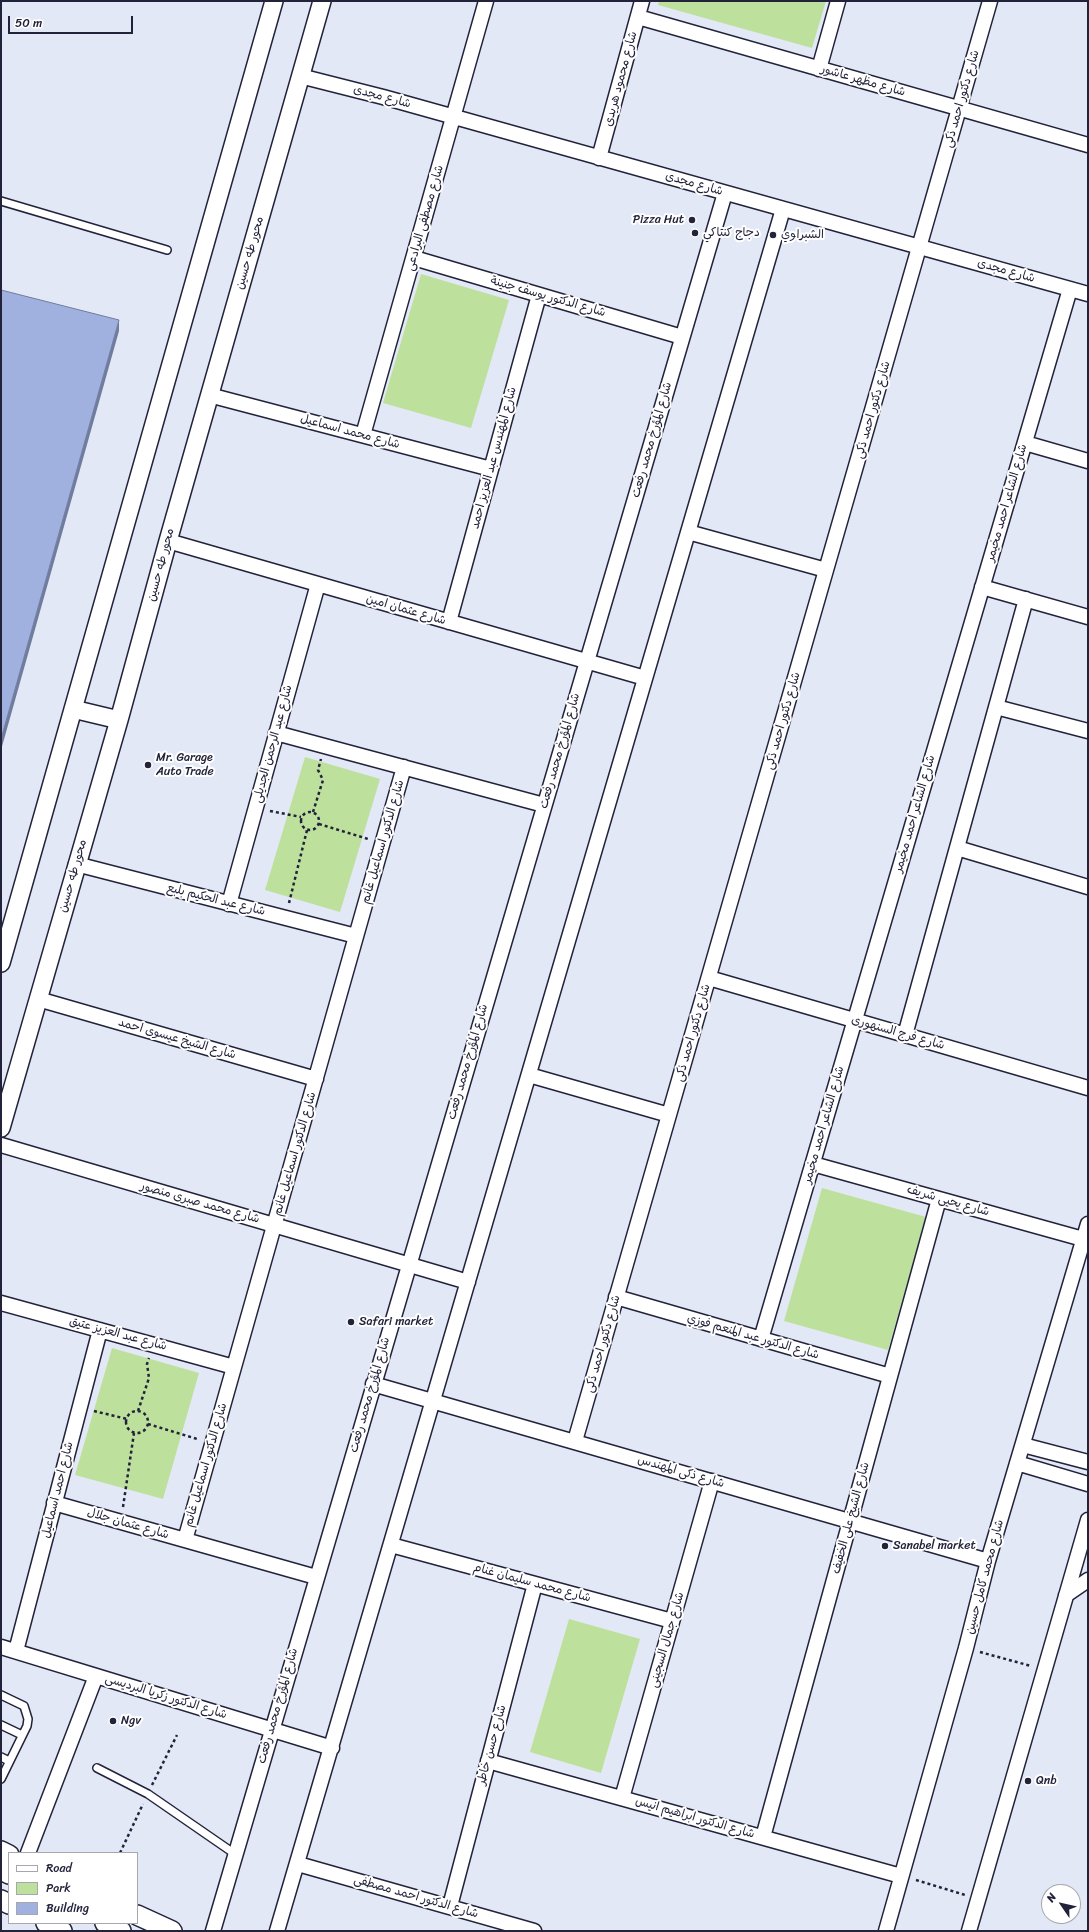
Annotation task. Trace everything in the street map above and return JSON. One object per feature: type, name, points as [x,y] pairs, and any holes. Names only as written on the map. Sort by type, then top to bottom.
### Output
[{"type":"main road","points":[[138,1915],[172,1931]]},
{"type":"main road","points":[[48,1924],[62,1931]]},
{"type":"main road","points":[[107,1924],[121,1931]]},
{"type":"street","points":[[1,963],[274,1]]},
{"type":"street","name":"محور طه حسين","points":[[1,1128],[76,864],[119,720],[209,395],[322,1]]},
{"type":"street","name":"شارع مصطفى البرادعى","points":[[364,435],[486,1]]},
{"type":"street","name":"شارع محمود هريدى","points":[[599,158],[642,1]]},
{"type":"street","points":[[819,69],[838,1]]},
{"type":"street","name":"شارع دكتور احمد ذكى","points":[[575,1441],[990,1]]},
{"type":"street","name":"شارع مظهر عاشور","points":[[638,17],[1088,145]]},
{"type":"street","name":"شارع مجدى","points":[[300,76],[454,117],[1088,294]]},
{"type":"street","name":"شارع المؤرخ محمد رفعت","points":[[213,1931],[234,1854],[725,193]]},
{"type":"street","points":[[277,1931],[298,1864],[782,209]]},
{"type":"street","name":"شارع الدكتور يوسف جنينة","points":[[414,258],[682,337]]},
{"type":"street","name":"شارع الشاعر احمد مخيمر","points":[[761,1339],[1070,289]]},
{"type":"street","name":"شارع المهندس عبد العزيز احمد","points":[[449,622],[539,295]]},
{"type":"street","name":"شارع محمد اسماعيل","points":[[209,395],[491,469]]},
{"type":"street","points":[[1025,442],[1088,461]]},
{"type":"street","points":[[688,532],[826,570]]},
{"type":"street","name":"شارع عثمان امين","points":[[168,541],[645,678]]},
{"type":"street","name":"شارع عبد الرحمن الجديلى","points":[[229,904],[318,584]]},
{"type":"street","points":[[982,587],[1088,617]]},
{"type":"street","points":[[905,1035],[1026,599]]},
{"type":"street","points":[[996,707],[1088,731]]},
{"type":"street","points":[[73,709],[119,720]]},
{"type":"street","points":[[276,733],[544,805]]},
{"type":"street","name":"شارع الدكتور اسماعيل غانم","points":[[185,1540],[404,767]]},
{"type":"street","points":[[957,848],[1088,886]]},
{"type":"street","name":"شارع عبد الحكيم بلبع","points":[[76,864],[356,936]]},
{"type":"street","name":"شارع فرج السنهورى","points":[[709,978],[1088,1088]]},
{"type":"street","name":"شارع الشيخ عيسوى احمد","points":[[38,999],[316,1079]]},
{"type":"street","points":[[529,1075],[669,1115]]},
{"type":"street","name":"شارع محمد صبرى منصور","points":[[1,1145],[468,1282]]},
{"type":"street","name":"شارع يحيى شريف","points":[[813,1164],[1083,1239]]},
{"type":"street","name":"شارع الشيخ على الخفيف","points":[[763,1837],[939,1199]]},
{"type":"street","name":"شارع محمد كامل حسين","points":[[886,1931],[966,1648],[988,1561],[1088,1224]]},
{"type":"street","name":"شارع الدكتور عبد المنعم فوزي","points":[[616,1298],[890,1376]]},
{"type":"street","name":"شارع عبد العزيز عتيق","points":[[1,1303],[234,1366]]},
{"type":"street","name":"شارع احمد اسماعيل","points":[[16,1651],[100,1330]]},
{"type":"street","name":"شارع ذكى المهندس","points":[[373,1384],[988,1561]]},
{"type":"street","points":[[1023,1445],[1088,1462]]},
{"type":"street","points":[[1018,1463],[1088,1484]]},
{"type":"street","name":"شارع جمال السجينى","points":[[622,1798],[712,1481]]},
{"type":"street","name":"شارع عثمان جلال","points":[[54,1503],[316,1577]]},
{"type":"street","points":[[969,1931],[1088,1520]]},
{"type":"street","name":"شارع محمد سليمان غنام","points":[[391,1545],[672,1621]]},
{"type":"street","points":[[1066,1595],[1088,1580]]},
{"type":"street","name":"شارع حسن خاطر","points":[[450,1906],[535,1584]]},
{"type":"street","name":"شارع الدكتور زكريا البرديسى","points":[[1,1647],[332,1748]]},
{"type":"street","points":[[28,1852],[96,1676]]},
{"type":"street","name":"شارع الدكتور ابراهيم انيس","points":[[488,1761],[901,1876]]},
{"type":"street","name":"شارع الدكتور احمد مصطفى","points":[[298,1864],[534,1931]]},
{"type":"lane","points":[[1,201],[167,250]]},
{"type":"lane","points":[[1,1695],[24,1706],[28,1719],[1,1779]]},
{"type":"lane","points":[[1,1725],[22,1735]]},
{"type":"lane","points":[[1,1757],[9,1762]]},
{"type":"lane","points":[[97,1768],[148,1794],[234,1854]]},
{"type":"path","points":[[313,812],[323,780],[318,768],[327,747]]},
{"type":"path","points":[[256,808],[301,817],[309,811],[313,812],[318,815],[319,824],[316,828],[307,830]]},
{"type":"path","points":[[301,817],[303,827],[307,830]]},
{"type":"path","points":[[319,824],[383,843]]},
{"type":"path","points":[[286,918],[307,830]]},
{"type":"path","points":[[127,1419],[134,1412],[138,1411],[150,1378],[147,1364],[155,1345]]},
{"type":"path","points":[[79,1408],[127,1419]]},
{"type":"path","points":[[127,1419],[128,1427],[134,1433],[138,1434],[145,1431],[148,1424],[146,1416],[138,1411]]},
{"type":"path","points":[[148,1424],[212,1444]]},
{"type":"path","points":[[120,1522],[134,1433]]},
{"type":"path","points":[[966,1648],[1045,1670]]},
{"type":"path","points":[[901,1876],[978,1900]]},
{"type":"green space","points":[[659,1],[826,1],[812,48],[658,5]]},
{"type":"green space","points":[[421,274],[509,300],[471,428],[383,403]]},
{"type":"green space","points":[[305,757],[380,779],[340,912],[265,890]]},
{"type":"green space","points":[[822,1188],[926,1217],[888,1350],[784,1321]]},
{"type":"green space","points":[[112,1348],[199,1373],[163,1499],[75,1475]]},
{"type":"green space","points":[[569,1619],[640,1639],[601,1773],[530,1752]]},
{"type":"building","points":[[1,290],[119,320],[1,739]]},
{"type":"place","name":"Pizza Hut","points":[[692,220]]},
{"type":"place","name":"دجاج كنتاكي","points":[[695,233]]},
{"type":"place","name":"الشبراوي","points":[[773,235]]},
{"type":"place","name":"Mr. Garage Auto Trade","points":[[148,765]]},
{"type":"place","name":"Safari market","points":[[351,1322]]},
{"type":"place","name":"Sanabel market","points":[[885,1546]]},
{"type":"place","name":"Ngv","points":[[113,1721]]},
{"type":"place","name":"Qnb","points":[[1028,1781]]}]
